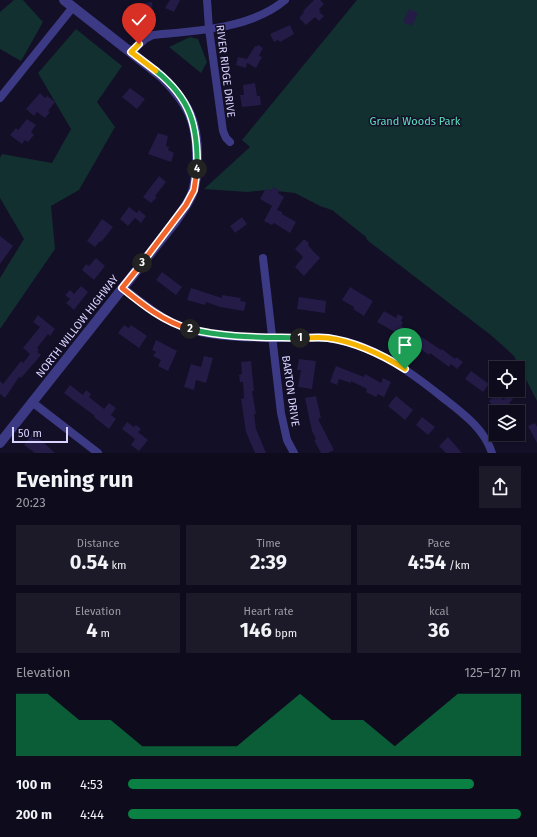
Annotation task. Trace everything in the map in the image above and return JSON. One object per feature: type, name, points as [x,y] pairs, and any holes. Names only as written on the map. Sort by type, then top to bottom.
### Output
[{"type":"street","name":"NORTH WILLOW HIGHWAY","points":[[2,437],[32,402],[175,222],[194,190],[197,169],[195,128],[185,104],[175,90],[161,76],[64,0]]},
{"type":"street","name":"RIVER RIDGE DRIVE","points":[[207,0],[209,29],[223,131],[226,138],[230,142]]},
{"type":"street","points":[[131,52],[145,39],[153,35],[209,29],[250,19],[274,9],[285,0]]},
{"type":"street","points":[[0,98],[73,7]]},
{"type":"street","name":"BARTON DRIVE","points":[[263,258],[284,428],[287,440],[294,453]]},
{"type":"street","points":[[122,288],[165,319],[180,326],[204,333],[232,336],[328,338],[354,344],[380,354],[405,369],[464,414],[481,432],[492,453]]},
{"type":"street","points":[[32,402],[98,453]]},
{"type":"green space","points":[[14,0],[23,0],[43,22],[21,61],[0,49],[0,12]]},
{"type":"green space","name":"Grand Woods Park","points":[[357,0],[537,0],[537,401],[525,378],[525,361],[517,361],[514,356],[492,336],[367,240],[366,237],[332,210],[320,206],[295,193],[267,190],[247,192],[204,189],[250,147],[242,140]]},
{"type":"green space","points":[[76,29],[122,66],[97,102],[115,127],[79,190],[51,206],[55,249],[0,329],[0,278],[24,239],[0,198],[0,158],[2,154],[52,163],[71,129],[38,73]]},
{"type":"green space","points":[[190,37],[198,39],[207,62],[201,73],[169,47]]},
{"type":"building","points":[[170,0],[180,0],[174,12],[165,8]]},
{"type":"building","points":[[314,0],[320,0],[324,4],[319,9],[321,11],[319,12],[324,16],[319,21],[315,17],[306,25],[300,17],[304,12],[303,11]]},
{"type":"building","points":[[152,2],[153,13],[129,16],[127,6]]},
{"type":"building","points":[[409,9],[418,13],[412,26],[403,22]]},
{"type":"building","points":[[290,25],[294,34],[280,42],[278,40],[274,42],[270,34]]},
{"type":"building","points":[[258,45],[263,48],[259,56],[262,57],[256,68],[247,63],[246,68],[236,65],[238,57],[247,59],[255,46],[256,47]]},
{"type":"building","points":[[255,83],[257,96],[260,96],[261,105],[242,107],[240,95],[244,95],[243,85]]},
{"type":"building","points":[[130,88],[145,99],[137,109],[122,97]]},
{"type":"building","points":[[40,93],[45,98],[47,96],[55,102],[45,118],[37,112],[34,116],[26,109]]},
{"type":"building","points":[[27,119],[36,125],[31,132],[34,135],[28,142],[25,140],[22,144],[10,135],[16,128],[18,130]]},
{"type":"building","points":[[158,133],[168,136],[166,146],[169,147],[168,150],[174,153],[171,162],[148,154]]},
{"type":"building","points":[[159,176],[166,182],[155,196],[157,197],[151,203],[143,197]]},
{"type":"building","points":[[273,187],[280,190],[278,193],[284,197],[277,210],[296,222],[290,233],[274,223],[272,225],[264,221],[272,206],[260,199],[266,188],[271,191]]},
{"type":"building","points":[[129,207],[137,213],[139,210],[146,216],[141,223],[135,218],[128,226],[120,219]]},
{"type":"building","points":[[242,217],[247,224],[235,233],[230,226]]},
{"type":"building","points":[[102,219],[113,227],[95,247],[87,241]]},
{"type":"building","points":[[0,236],[13,246],[0,264]]},
{"type":"building","points":[[304,239],[309,243],[308,245],[320,258],[304,276],[295,267],[303,257],[295,249]]},
{"type":"building","points":[[96,258],[105,266],[94,280],[82,270],[86,264],[89,266]]},
{"type":"building","points":[[162,272],[182,287],[176,295],[156,280]]},
{"type":"building","points":[[81,286],[88,292],[74,310],[66,303],[70,299],[65,295],[70,290],[74,294]]},
{"type":"building","points":[[350,287],[373,301],[364,316],[353,309],[354,307],[342,300]]},
{"type":"building","points":[[191,288],[222,298],[222,295],[241,298],[240,301],[246,302],[244,311],[220,307],[206,302],[205,305],[187,300]]},
{"type":"building","points":[[299,297],[326,301],[325,313],[297,309]]},
{"type":"building","points":[[384,311],[396,318],[398,314],[403,317],[401,321],[403,323],[401,326],[412,332],[413,331],[455,359],[456,357],[463,362],[457,369],[451,364],[449,367],[430,353],[429,355],[404,337],[377,322]]},
{"type":"building","points":[[38,315],[55,329],[50,336],[48,334],[37,348],[39,350],[37,352],[41,355],[21,378],[19,377],[5,398],[0,394],[0,381],[3,384],[21,361],[23,363],[30,354],[23,348],[40,327],[33,322]]},
{"type":"building","points":[[124,325],[129,328],[131,325],[147,336],[139,348],[118,333]]},
{"type":"building","points":[[156,340],[177,351],[168,371],[158,366],[161,360],[153,356],[156,352],[152,350]]},
{"type":"building","points":[[204,356],[213,358],[206,383],[196,380],[194,390],[184,387],[191,364],[201,367]]},
{"type":"building","points":[[299,359],[316,361],[312,389],[298,387],[301,370],[297,370]]},
{"type":"building","points":[[251,361],[254,391],[252,391],[256,414],[254,414],[256,429],[266,453],[255,453],[246,432],[241,399],[244,398],[243,382],[240,382],[239,375],[242,374],[241,362]]},
{"type":"building","points":[[336,366],[364,377],[365,374],[381,383],[383,378],[391,382],[384,397],[378,394],[376,397],[366,392],[367,389],[351,381],[351,383],[339,379],[337,385],[330,382]]},
{"type":"building","points":[[471,371],[489,384],[483,392],[465,379]]},
{"type":"building","points":[[70,385],[83,395],[86,390],[91,394],[89,397],[104,409],[109,403],[116,408],[111,415],[116,419],[109,429],[94,417],[95,416],[64,393]]},
{"type":"building","points":[[316,396],[321,418],[318,419],[334,450],[328,453],[321,453],[314,440],[316,439],[312,431],[305,398]]},
{"type":"building","points":[[396,396],[413,410],[405,420],[388,406]]},
{"type":"building","points":[[494,397],[501,397],[503,400],[507,397],[511,397],[513,399],[509,403],[510,405],[492,405],[489,401]]},
{"type":"building","points":[[422,417],[435,427],[428,435],[416,425]]},
{"type":"building","points":[[127,422],[134,427],[136,425],[141,429],[138,432],[148,440],[139,451],[131,445],[135,439],[122,429]]},
{"type":"building","points":[[535,423],[537,427],[537,443],[528,426]]},
{"type":"building","points":[[32,434],[55,453],[35,453],[24,445]]},
{"type":"building","points":[[448,437],[462,453],[446,453],[439,446]]},
{"type":"route","points":[[139,44],[131,52],[161,76],[175,90],[191,116],[195,128],[197,169],[194,190],[186,205],[175,222],[122,288],[154,312],[175,325],[184,328],[204,333],[232,336],[328,338],[368,349],[380,354],[405,369]]}]
